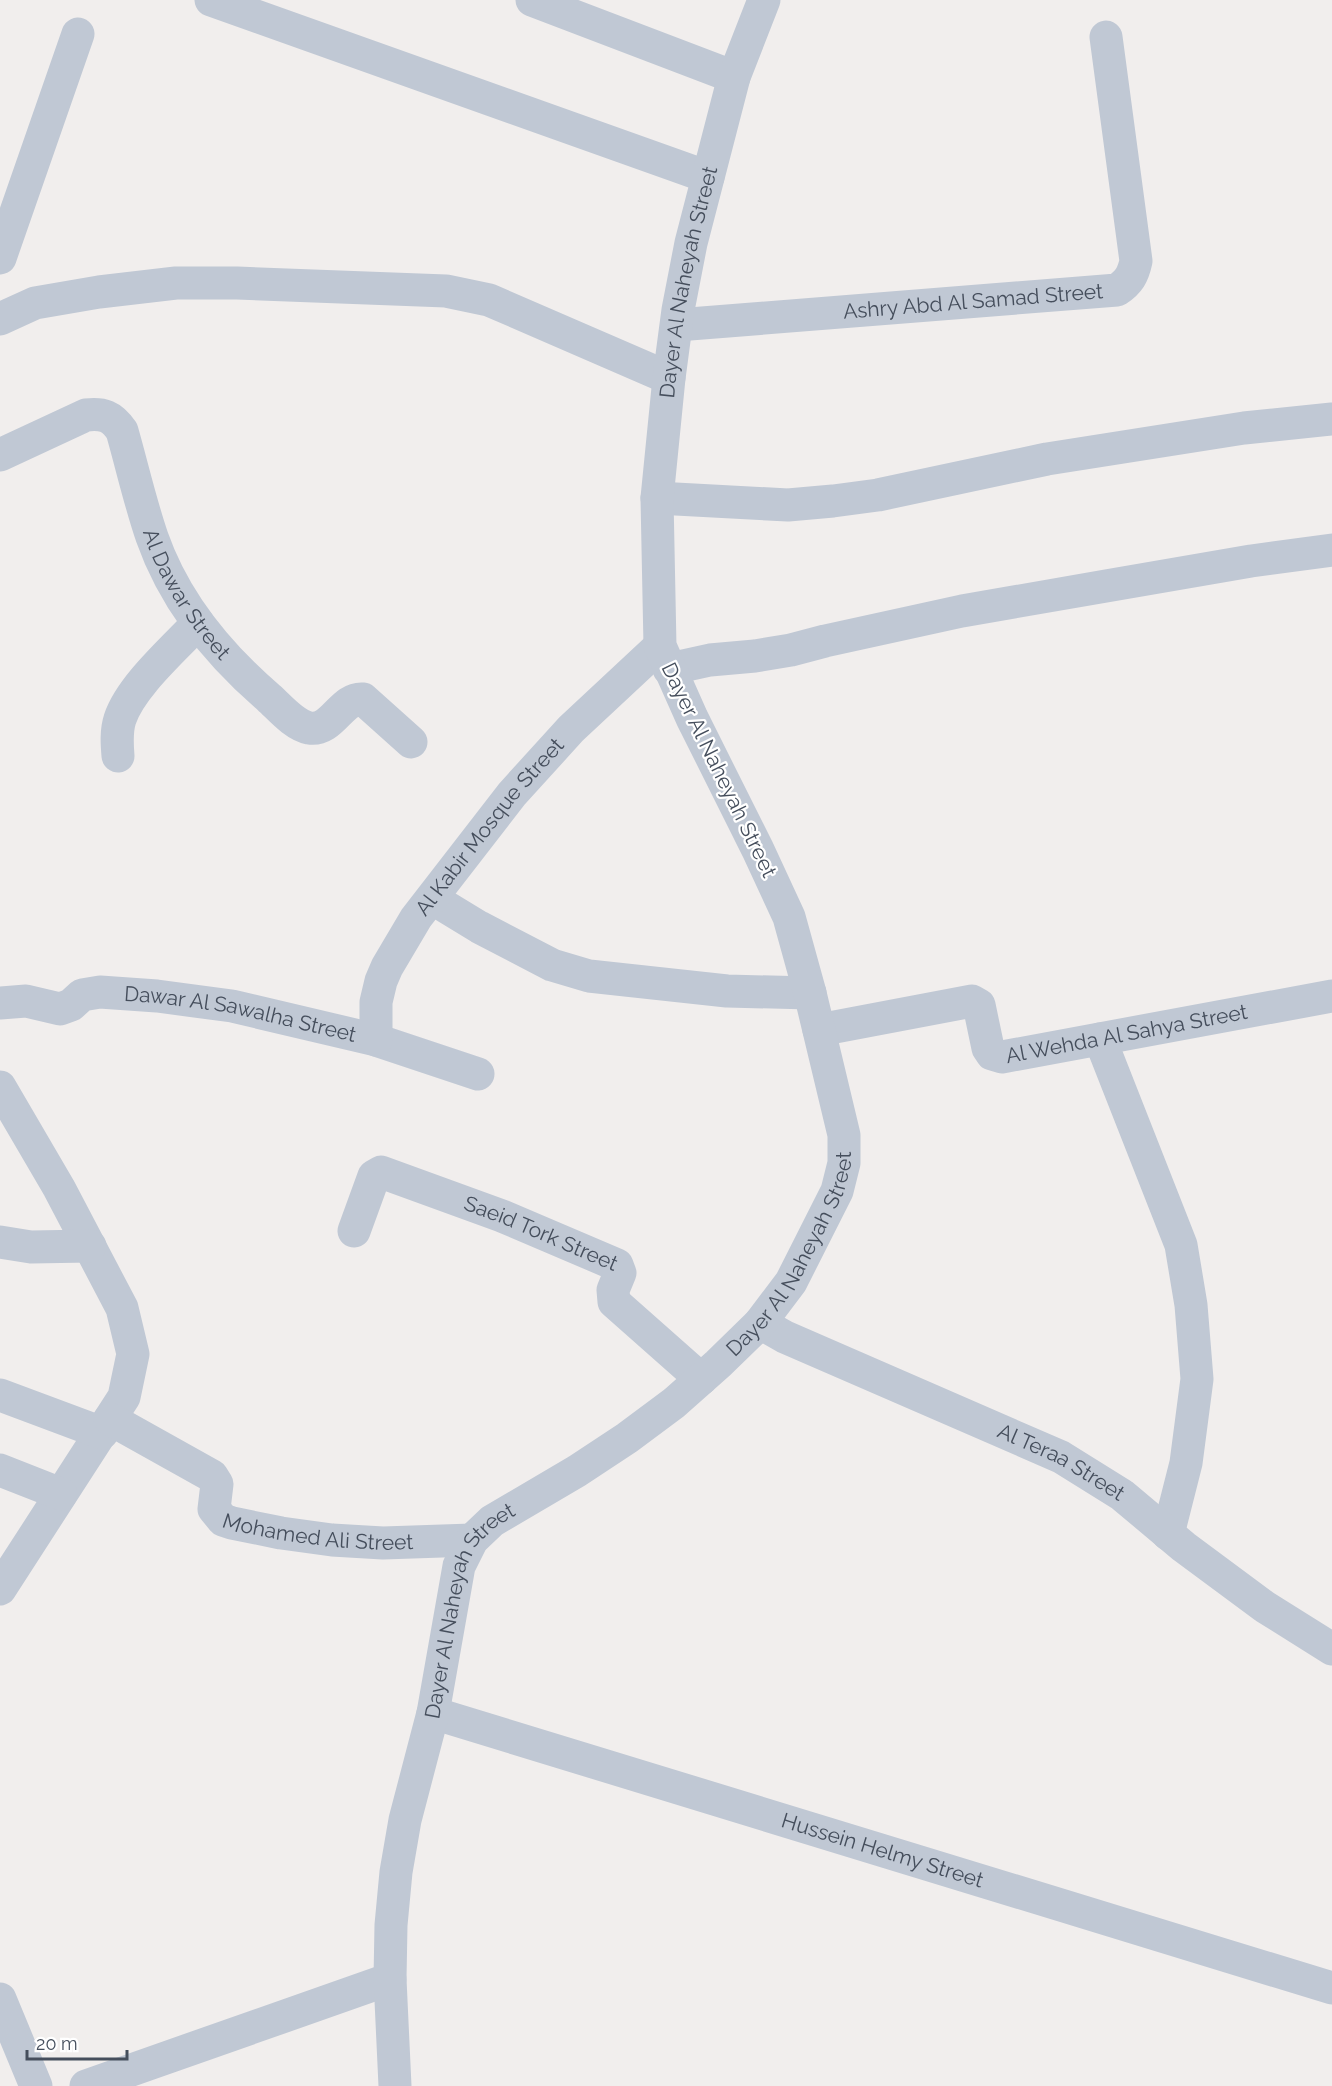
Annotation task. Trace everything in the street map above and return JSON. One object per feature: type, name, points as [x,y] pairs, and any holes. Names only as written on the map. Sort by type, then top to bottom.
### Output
[{"type":"street","points":[[211,0],[708,177]]},
{"type":"street","points":[[532,0],[734,77]]},
{"type":"street","name":"Dayer Al Naheyah Street","points":[[395,2086],[390,1979],[391,1925],[396,1872],[405,1820],[433,1713],[459,1566],[472,1540],[492,1521],[627,1438],[674,1403],[760,1323],[791,1282],[837,1191],[844,1163],[844,1135],[789,917],[665,657],[657,498],[676,325],[692,243],[734,77],[764,0]]},
{"type":"street","points":[[0,258],[78,34]]},
{"type":"street","name":"Ashry Abd Al Samad Street","points":[[676,325],[1117,290],[1124,286],[1134,271],[1136,261],[1106,37]]},
{"type":"street","points":[[0,319],[35,303],[99,292],[176,283],[237,283],[446,291],[489,300],[669,378]]},
{"type":"street","name":"Al Dawar Street","points":[[0,455],[86,415],[107,416],[116,422],[122,431],[153,537],[165,567],[198,622],[229,659],[262,693],[299,724],[308,728],[324,726],[351,701],[363,699],[411,742]]},
{"type":"street","points":[[657,498],[788,505],[833,501],[878,495],[1047,459],[1244,428],[1332,419]]},
{"type":"street","points":[[665,657],[710,660],[791,650],[962,611],[1251,561],[1332,550]]},
{"type":"street","points":[[118,756],[116,739],[119,721],[126,705],[135,691],[198,622]]},
{"type":"street","name":"Al Kabir Mosque Street","points":[[376,1040],[376,1002],[387,967],[416,918],[433,899],[512,794],[571,729],[665,657]]},
{"type":"street","points":[[433,899],[478,927],[552,965],[589,976],[727,991],[810,993]]},
{"type":"street","name":"Dawar Al Sawalha Street","points":[[0,1003],[26,1001],[60,1009],[71,1005],[82,995],[88,993],[157,996],[232,1006],[376,1040],[478,1074]]},
{"type":"street","name":"Al Wehda Al Sahya Street","points":[[819,1030],[969,1001],[979,1005],[988,1048],[998,1056],[1007,1057],[1332,996]]},
{"type":"street","points":[[1100,1040],[1180,1245],[1191,1305],[1197,1379],[1186,1463],[1168,1534]]},
{"type":"street","points":[[0,1087],[59,1188],[122,1308],[133,1354],[123,1397],[0,1588]]},
{"type":"street","name":"Saeid Tork Street","points":[[354,1232],[374,1176],[381,1172],[502,1216],[554,1238],[617,1265],[620,1273],[613,1290],[614,1302],[701,1379]]},
{"type":"street","points":[[0,1242],[32,1247],[90,1246]]},
{"type":"street","name":"Al Teraa Street","points":[[760,1323],[1061,1457],[1122,1495],[1168,1534],[1265,1607],[1332,1649]]},
{"type":"street","points":[[0,1395],[106,1426]]},
{"type":"street","name":"Mohamed Ali Street","points":[[106,1426],[212,1476],[217,1488],[214,1509],[223,1520],[281,1533],[332,1540],[428,1542],[472,1540]]},
{"type":"street","points":[[0,1470],[61,1494]]},
{"type":"street","name":"Hussein Helmy Street","points":[[433,1713],[1332,1988]]},
{"type":"street","points":[[86,2086],[390,1979]]},
{"type":"street","points":[[0,1999],[36,2086]]}]
